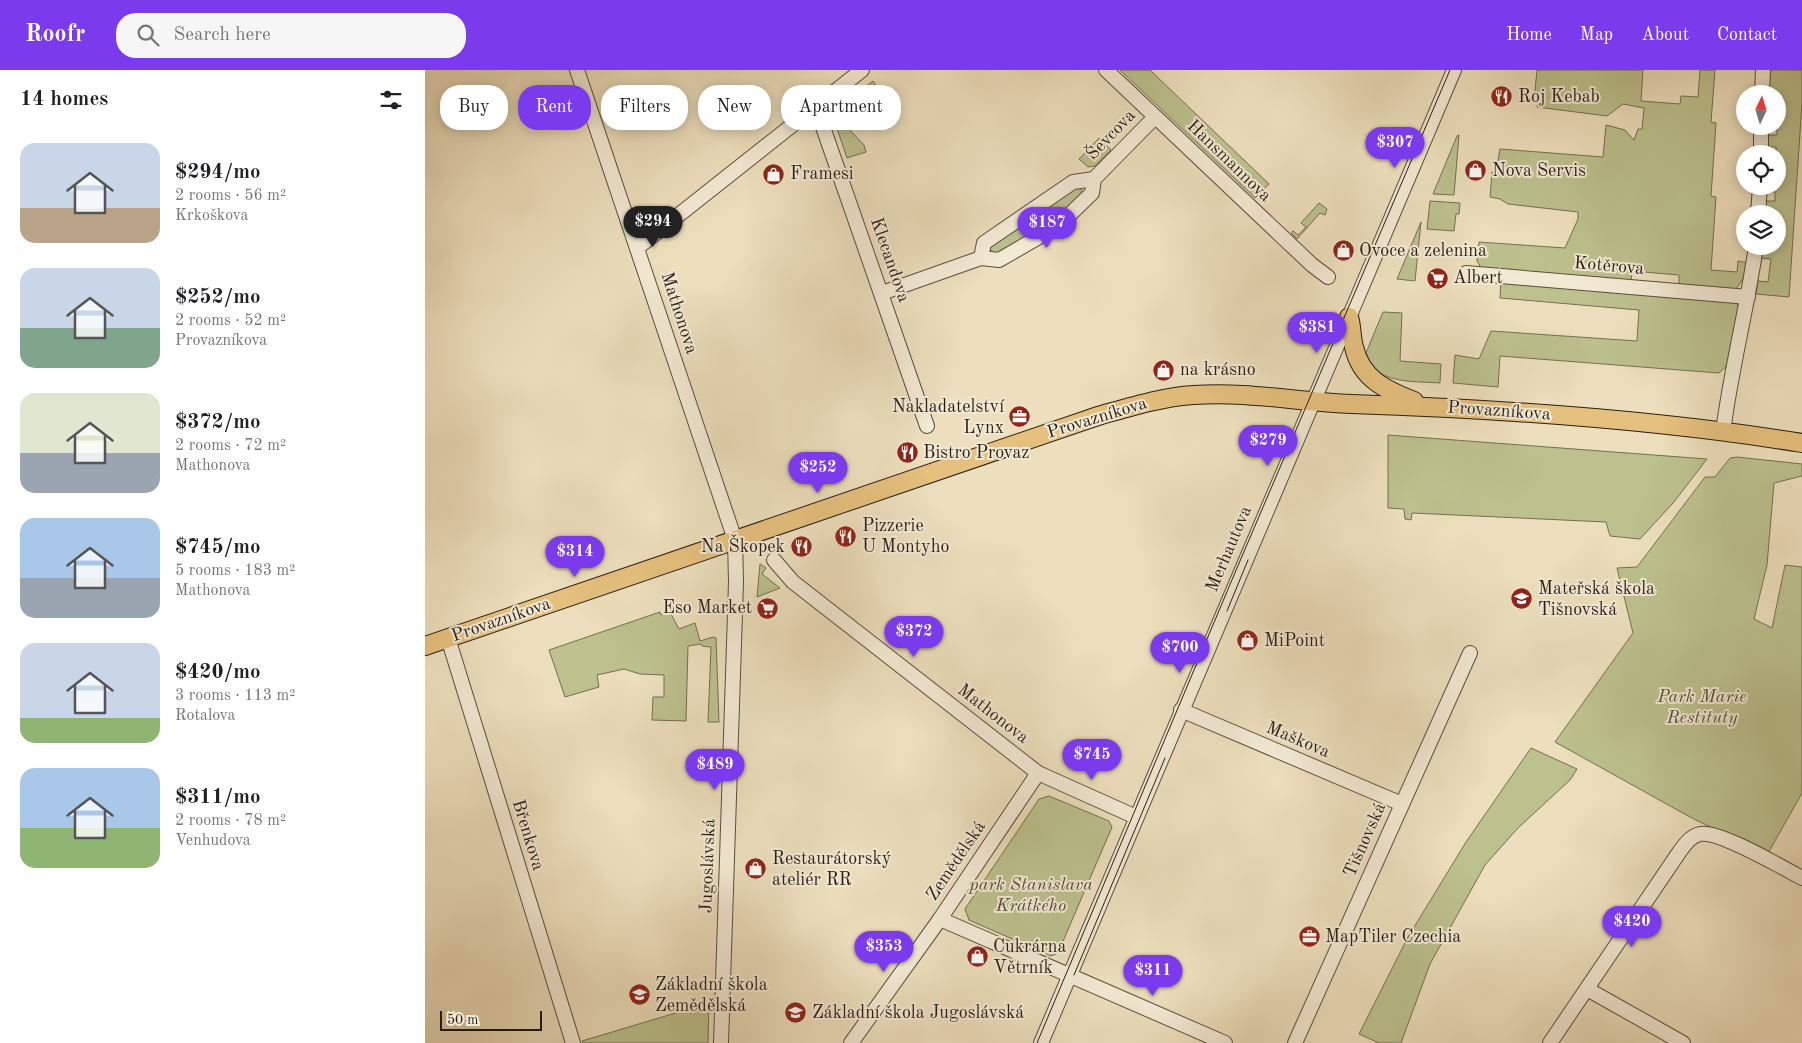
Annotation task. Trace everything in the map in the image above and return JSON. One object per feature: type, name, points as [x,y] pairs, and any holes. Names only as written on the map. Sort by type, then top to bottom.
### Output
[{"type":"main road","points":[[1349,316],[1356,358],[1369,377],[1391,392],[1428,407]]},
{"type":"main road","name":"Provazníkova","points":[[425,646],[1098,416],[1158,400],[1194,395],[1222,394],[1311,402],[1578,416],[1802,443]]},
{"type":"street","name":"Mathonova","points":[[577,70],[735,540]]},
{"type":"street","points":[[843,85],[862,70]]},
{"type":"street","name":"Hansmannova","points":[[1106,70],[1311,266],[1328,277]]},
{"type":"street","name":"Merhautova","points":[[1041,1043],[1311,402],[1454,70]]},
{"type":"street","points":[[1762,85],[1763,70]]},
{"type":"street","name":"Ševcova","points":[[882,293],[981,258],[999,260],[1058,226],[1092,193],[1094,180],[1155,117]]},
{"type":"street","points":[[637,248],[787,130]]},
{"type":"street","name":"Klecandova","points":[[824,130],[927,426]]},
{"type":"street","name":"Ševcova","points":[[981,258],[984,243],[1073,182],[1094,180]]},
{"type":"street","points":[[1723,432],[1729,382],[1749,297],[1755,255]]},
{"type":"street","name":"Kotěrova","points":[[1466,273],[1749,297]]},
{"type":"street","name":"Jugoslávská","points":[[721,1043],[736,582],[735,540]]},
{"type":"street","name":"Mathonova","points":[[774,560],[793,582],[1037,773],[1136,817]]},
{"type":"street","name":"Břenkova","points":[[448,638],[573,1043]]},
{"type":"street","name":"Tišnovská","points":[[1295,1043],[1471,653]]},
{"type":"street","name":"Maškova","points":[[1181,710],[1402,804]]},
{"type":"street","name":"Zemědělská","points":[[851,1043],[939,919],[1037,773]]},
{"type":"street","points":[[1550,1043],[1680,851],[1692,837],[1701,834],[1711,834],[1722,838],[1802,878]]},
{"type":"street","points":[[939,919],[1225,1043]]},
{"type":"street","points":[[1587,989],[1683,1043]]},
{"type":"green space","points":[[1120,70],[1150,70],[1269,184],[1255,198]]},
{"type":"green space","points":[[1537,70],[1643,70],[1641,101],[1680,104],[1681,96],[1698,97],[1700,70],[1715,70],[1711,122],[1716,123],[1711,196],[1716,197],[1711,270],[1737,272],[1738,261],[1748,263],[1746,274],[1736,289],[1679,286],[1679,275],[1632,271],[1631,282],[1481,268],[1477,261],[1479,242],[1565,248],[1578,219],[1578,212],[1508,204],[1500,199],[1490,197],[1492,172],[1496,172],[1500,149],[1603,157],[1606,125],[1625,130],[1634,140],[1638,129],[1642,129],[1644,108],[1623,104],[1607,116],[1537,107],[1538,101],[1534,100]]},
{"type":"green space","points":[[1767,70],[1802,70],[1802,103],[1789,297],[1756,294],[1758,281],[1768,282],[1771,259],[1761,258],[1761,255],[1786,255],[1786,205],[1765,205],[1765,201],[1775,201],[1775,195],[1786,195],[1786,145],[1767,145],[1767,135],[1786,135],[1786,85],[1767,85]]},
{"type":"green space","points":[[837,130],[850,130],[864,145],[866,152],[847,158]]},
{"type":"green space","points":[[1459,135],[1454,195],[1433,194],[1457,136]]},
{"type":"green space","points":[[1099,138],[1111,150],[1095,166],[1088,167],[1079,159]]},
{"type":"green space","points":[[1075,188],[1081,189],[1083,194],[1062,216],[998,256],[992,254],[990,247]]},
{"type":"green space","points":[[1430,201],[1460,203],[1459,214],[1456,214],[1454,231],[1427,229]]},
{"type":"green space","points":[[1319,203],[1327,209],[1325,215],[1320,213],[1297,239],[1291,233],[1293,231],[1298,235],[1306,227],[1301,223]]},
{"type":"green space","points":[[1421,222],[1415,281],[1397,279]]},
{"type":"green space","points":[[1501,279],[1736,302],[1740,310],[1729,364],[1719,373],[1500,356],[1498,387],[1453,383],[1455,355],[1479,359],[1491,331],[1637,341],[1639,310],[1500,298]]},
{"type":"green space","points":[[1383,312],[1402,313],[1400,361],[1441,364],[1440,383],[1396,379],[1377,371],[1370,363],[1366,353]]},
{"type":"green space","points":[[1388,435],[1707,459],[1674,502],[1640,539],[1610,536],[1606,522],[1412,513],[1411,520],[1405,519],[1404,509],[1388,508]]},
{"type":"green space","name":"Park Marie Restituty","points":[[1737,457],[1802,464],[1802,476],[1774,483],[1767,565],[1754,619],[1772,628],[1785,565],[1802,567],[1802,793],[1767,855],[1690,817],[1555,742],[1633,633],[1617,568],[1637,567],[1705,477],[1715,477],[1730,458]]},
{"type":"green space","points":[[760,564],[766,568],[762,574],[780,588],[757,597]]},
{"type":"green space","points":[[660,612],[661,615],[670,612],[679,629],[695,623],[700,641],[713,637],[716,638],[719,722],[708,722],[711,647],[702,646],[701,644],[688,646],[686,721],[652,720],[653,697],[664,697],[664,675],[640,674],[624,669],[597,675],[599,687],[565,697],[549,650]]},
{"type":"green space","points":[[1531,748],[1577,769],[1570,780],[1518,828],[1485,865],[1430,964],[1401,1043],[1379,1043],[1359,1034],[1408,937],[1466,842]]},
{"type":"green space","name":"park Stanislava Krátkého","points":[[1049,796],[1109,821],[1112,827],[1058,953],[1051,956],[969,920],[965,909],[1039,799]]},
{"type":"green space","points":[[709,1003],[708,1043],[583,1043],[582,1041]]},
{"type":"tram line","points":[[1037,1043],[1234,575],[1450,70]]},
{"type":"tram line","points":[[1227,611],[1248,560]]},
{"type":"tram line","points":[[1074,975],[1165,758]]},
{"type":"place","name":"Roj Kebab","points":[[1502,97]]},
{"type":"place","name":"Nova Servis","points":[[1476,171]]},
{"type":"place","name":"Framesi","points":[[774,174]]},
{"type":"place","name":"Ovoce a zelenina","points":[[1343,251]]},
{"type":"place","name":"Albert","points":[[1437,278]]},
{"type":"place","name":"na krásno","points":[[1164,370]]},
{"type":"place","name":"Nakladatelství Lynx","points":[[1020,417]]},
{"type":"place","name":"Bistro Provaz","points":[[907,453]]},
{"type":"place","name":"Pizzerie U Montyho","points":[[846,536]]},
{"type":"place","name":"Na Škopek","points":[[801,547]]},
{"type":"place","name":"Mateřská škola Tišnovská","points":[[1522,599]]},
{"type":"place","name":"Eso Market","points":[[768,608]]},
{"type":"place","name":"MiPoint","points":[[1248,641]]},
{"type":"place","name":"Restaurátorský ateliér RR","points":[[756,869]]},
{"type":"place","name":"MapTiler Czechia","points":[[1309,937]]},
{"type":"place","name":"Cukrárna Větrník","points":[[977,957]]},
{"type":"place","name":"Základní škola Zemědělská","points":[[639,995]]},
{"type":"place","name":"Základní škola Jugoslávská","points":[[796,1013]]}]
